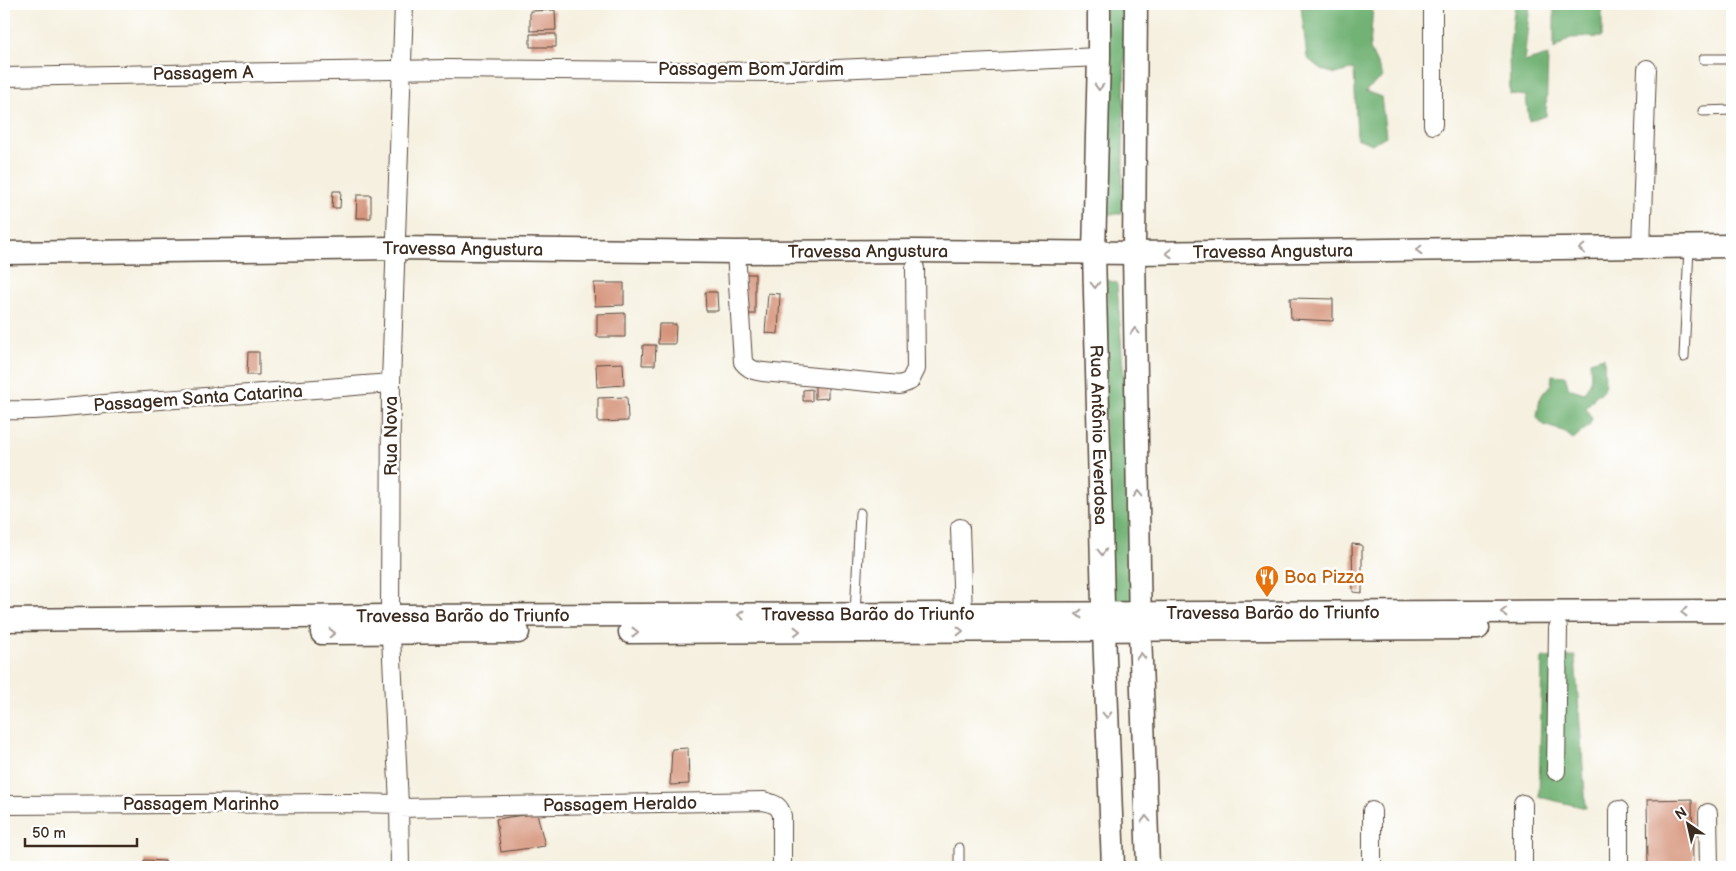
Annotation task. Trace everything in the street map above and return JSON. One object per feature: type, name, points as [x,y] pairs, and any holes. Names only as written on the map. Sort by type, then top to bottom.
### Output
[{"type":"street","name":"Rua Nova","points":[[400,867],[399,806],[390,624],[391,383],[404,4]]},
{"type":"street","name":"Rua Antônio Everdosa","points":[[1099,4],[1094,253],[1113,867]]},
{"type":"street","points":[[1136,4],[1134,253],[1140,622],[1148,867]]},
{"type":"street","points":[[1433,4],[1433,125]]},
{"type":"street","name":"Passagem Bom Jardim","points":[[403,70],[549,69],[770,72],[1099,57]]},
{"type":"street","points":[[1642,248],[1647,68]]},
{"type":"street","name":"Passagem A","points":[[4,77],[403,70]]},
{"type":"street","name":"Travessa Angustura","points":[[4,253],[395,248],[736,252],[915,259],[1094,253],[1732,246]]},
{"type":"street","points":[[736,252],[743,362],[747,367],[753,371],[900,385],[910,381],[916,369],[915,259]]},
{"type":"street","name":"Passagem Santa Catarina","points":[[4,410],[44,410],[391,383]]},
{"type":"street","points":[[960,528],[963,614]]},
{"type":"street","name":"Travessa Barão do Triunfo","points":[[4,634],[288,625],[390,624],[1530,620],[1732,612]]},
{"type":"street","name":"Travessa Barão do Triunfo","points":[[770,623],[855,615],[963,614],[1104,622]]},
{"type":"street","name":"Travessa Barão do Triunfo","points":[[4,620],[288,625]]},
{"type":"street","name":"Travessa Barão do Triunfo","points":[[1530,620],[1558,628],[1732,627]]},
{"type":"street","points":[[1556,771],[1558,628]]},
{"type":"street","name":"Passagem Heraldo","points":[[399,806],[764,801],[772,803],[781,810],[782,867]]},
{"type":"street","name":"Passagem Marinho","points":[[4,804],[354,803],[399,806]]},
{"type":"street","points":[[1523,804],[1523,867]]},
{"type":"street","points":[[1619,810],[1619,867]]},
{"type":"street","points":[[1372,811],[1372,867]]},
{"type":"street","points":[[1708,813],[1709,867]]},
{"type":"lane","points":[[1704,59],[1732,59]]},
{"type":"lane","points":[[1703,111],[1732,110]]},
{"type":"lane","points":[[1684,356],[1689,247]]},
{"type":"lane","points":[[855,615],[860,513]]},
{"type":"lane","points":[[959,848],[959,867]]},
{"type":"green space","points":[[1105,4],[1126,4],[1122,214],[1105,214]]},
{"type":"green space","points":[[1302,4],[1373,4],[1370,49],[1383,77],[1365,91],[1381,97],[1386,136],[1372,144],[1357,138],[1354,69],[1336,74],[1322,70],[1307,58]]},
{"type":"green space","points":[[1515,4],[1530,4],[1524,62],[1548,55],[1546,116],[1529,121],[1526,96],[1510,94],[1509,54]]},
{"type":"green space","points":[[1554,4],[1602,4],[1602,37],[1570,38],[1554,49]]},
{"type":"green space","points":[[1107,280],[1117,283],[1140,602],[1103,605]]},
{"type":"green space","points":[[1604,357],[1605,384],[1601,393],[1597,394],[1586,408],[1592,419],[1589,426],[1573,439],[1563,431],[1543,425],[1537,417],[1540,397],[1551,384],[1552,375],[1565,376],[1569,388],[1584,393],[1591,381],[1590,361]]},
{"type":"green space","points":[[1575,656],[1586,808],[1539,797],[1542,658]]},
{"type":"building","points":[[531,4],[554,4],[554,7],[531,8]]},
{"type":"building","points":[[555,10],[556,30],[530,31],[530,11]]},
{"type":"building","points":[[530,34],[556,34],[556,47],[530,47]]},
{"type":"building","points":[[333,191],[341,191],[340,208],[332,208]]},
{"type":"building","points":[[357,195],[371,195],[371,218],[356,218]]},
{"type":"building","points":[[744,274],[755,274],[755,314],[745,314]]},
{"type":"building","points":[[594,283],[624,283],[624,305],[595,306]]},
{"type":"building","points":[[705,292],[717,292],[718,311],[706,311]]},
{"type":"building","points":[[768,293],[780,294],[778,334],[765,333]]},
{"type":"building","points":[[1290,298],[1333,299],[1333,321],[1291,319]]},
{"type":"building","points":[[625,313],[625,337],[597,337],[597,314]]},
{"type":"building","points":[[659,324],[676,324],[675,344],[658,344]]},
{"type":"building","points":[[643,345],[656,345],[655,365],[642,365]]},
{"type":"building","points":[[248,352],[259,352],[259,375],[247,375]]},
{"type":"building","points":[[623,363],[624,385],[597,387],[596,364]]},
{"type":"building","points":[[815,382],[828,382],[828,398],[815,399]]},
{"type":"building","points":[[812,389],[812,401],[803,401],[803,390]]},
{"type":"building","points":[[627,397],[628,421],[598,422],[598,398]]},
{"type":"building","points":[[1352,544],[1362,545],[1362,593],[1353,592]]},
{"type":"building","points":[[688,748],[689,784],[670,785],[672,749]]},
{"type":"building","points":[[1692,799],[1693,867],[1648,867],[1647,800]]},
{"type":"building","points":[[537,813],[545,846],[501,852],[496,819]]},
{"type":"building","points":[[144,860],[165,861],[165,867],[144,867]]},
{"type":"place","name":"Boa Pizza","points":[[1267,598]]}]
